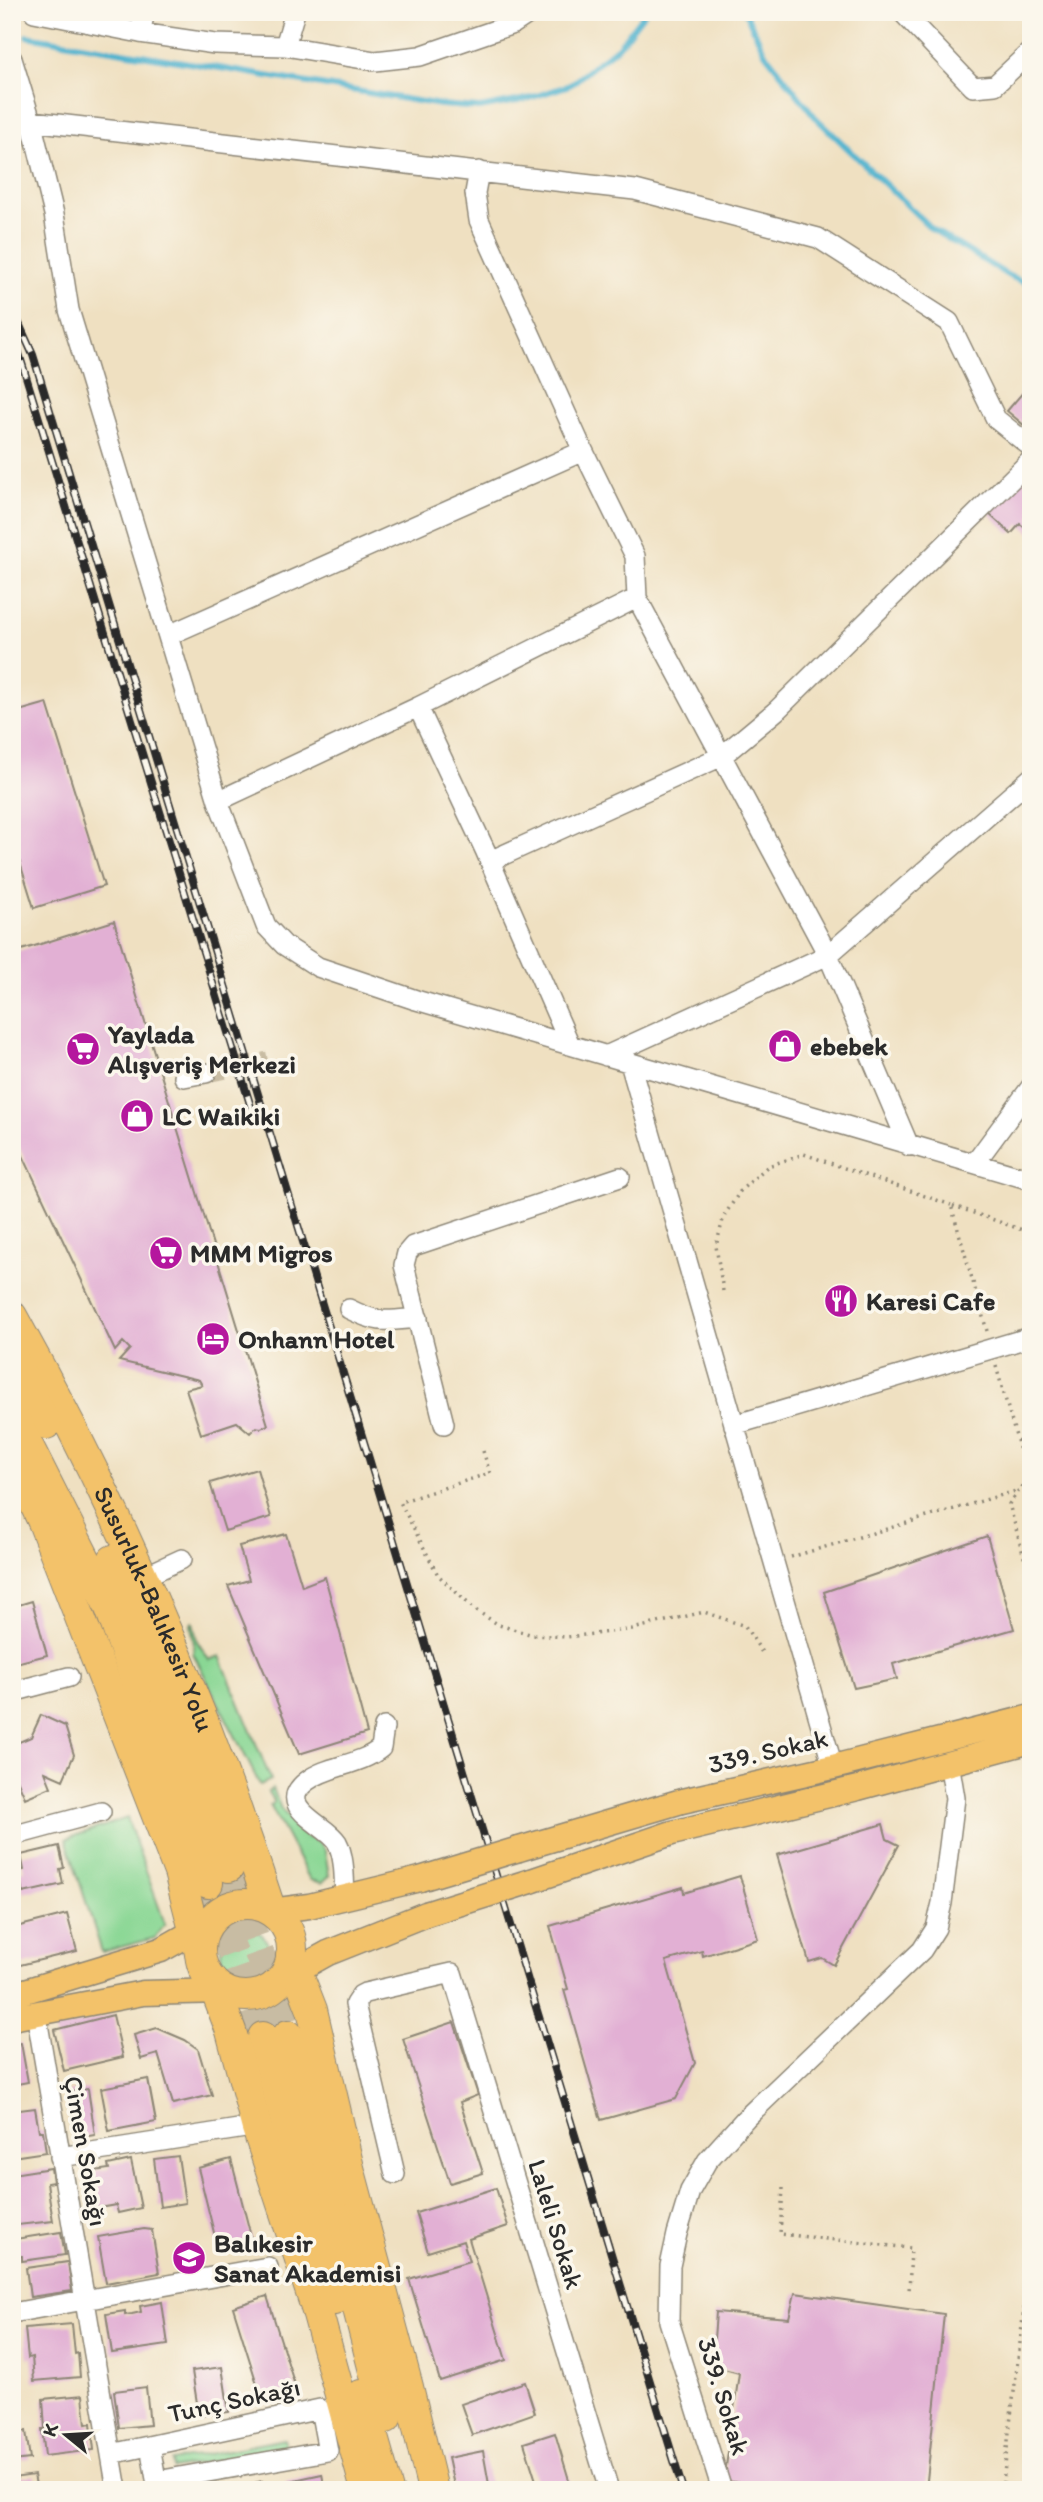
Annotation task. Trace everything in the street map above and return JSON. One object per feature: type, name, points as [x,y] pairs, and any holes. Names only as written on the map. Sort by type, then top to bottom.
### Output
[{"type":"highway","name":"Susurluk-Balıkesir Yolu","points":[[12,1316],[43,1370],[165,1624],[271,1911]]},
{"type":"highway","name":"Susurluk-Balıkesir Yolu","points":[[12,1357],[126,1589],[219,1875],[110,1608],[12,1415]]},
{"type":"highway","points":[[12,1455],[43,1522],[179,1871],[201,1936],[204,1968],[217,1988],[257,2128],[318,2314],[366,2490]]},
{"type":"highway","points":[[201,1936],[217,1914],[236,1905],[258,1905],[271,1911],[287,1930],[291,1943],[290,1968],[312,2010],[349,2168],[433,2490]]},
{"type":"highway","points":[[217,1988],[239,1995],[255,1995],[269,1989],[290,1968]]},
{"type":"highway","points":[[388,2490],[313,2226],[275,2036],[405,2490]]},
{"type":"main road","name":"339. Sokak","points":[[271,1911],[309,1906],[420,1879],[682,1801],[833,1767],[1031,1717]]},
{"type":"main road","points":[[290,1968],[426,1914],[672,1833],[858,1788],[1031,1741]]},
{"type":"main road","points":[[12,1994],[152,1954],[201,1936]]},
{"type":"main road","points":[[12,2018],[143,1993],[217,1988]]},
{"type":"street","points":[[34,12],[139,33],[215,44],[285,46],[375,61],[420,56],[513,24],[531,12]]},
{"type":"street","points":[[139,33],[145,12]]},
{"type":"street","points":[[285,46],[295,12]]},
{"type":"street","points":[[902,12],[973,87],[995,85],[1031,51]]},
{"type":"street","points":[[12,59],[31,121],[54,214],[69,310],[218,801],[266,926],[284,945],[318,967],[416,1000],[1031,1180]]},
{"type":"street","points":[[31,121],[635,190],[818,238],[950,322],[996,419],[1031,447]]},
{"type":"street","points":[[479,171],[475,193],[480,220],[583,451],[635,556],[638,598],[828,955],[909,1146]]},
{"type":"street","points":[[169,635],[583,451]]},
{"type":"street","points":[[490,861],[722,756],[776,711],[1031,460]]},
{"type":"street","points":[[218,801],[418,707],[638,598]]},
{"type":"street","points":[[418,707],[490,861],[569,1045]]},
{"type":"street","points":[[606,1056],[828,955],[1031,778]]},
{"type":"street","points":[[630,1063],[833,1767]]},
{"type":"street","points":[[184,1077],[206,1073]]},
{"type":"street","points":[[975,1163],[1031,1087]]},
{"type":"street","points":[[444,1424],[404,1265],[407,1253],[413,1246],[620,1177]]},
{"type":"street","points":[[349,1309],[370,1320],[418,1318]]},
{"type":"street","points":[[734,1425],[1031,1337]]},
{"type":"street","points":[[143,1577],[182,1559]]},
{"type":"street","points":[[12,1692],[69,1677]]},
{"type":"street","points":[[345,1896],[343,1867],[337,1843],[298,1808],[296,1799],[299,1788],[307,1781],[363,1760],[381,1748],[384,1727]]},
{"type":"street","name":"339. Sokak","points":[[722,2490],[669,2321],[670,2266],[690,2191],[707,2161],[746,2118],[922,1950],[936,1928],[942,1903],[954,1798],[949,1762]]},
{"type":"street","points":[[12,1836],[102,1812]]},
{"type":"street","name":"Laleli Sokak","points":[[395,2174],[355,2004],[365,1993],[453,1973],[609,2490]]},
{"type":"street","name":"Çimen Sokağı","points":[[36,2012],[85,2300]]},
{"type":"street","points":[[60,2157],[245,2128]]},
{"type":"street","points":[[12,2313],[268,2267]]},
{"type":"street","points":[[85,2300],[117,2490]]},
{"type":"street","name":"Tunç Sokağı","points":[[111,2454],[320,2409],[328,2451],[157,2486]]},
{"type":"street","points":[[150,2445],[157,2486]]},
{"type":"path","points":[[723,1291],[716,1246],[724,1216],[741,1190],[768,1166],[804,1154],[951,1205]]},
{"type":"path","points":[[483,1451],[490,1473],[400,1502],[438,1575],[474,1609],[499,1625],[533,1636],[567,1637],[628,1630],[704,1612],[745,1626],[763,1654]]},
{"type":"path","points":[[774,1562],[1021,1489]]},
{"type":"path","points":[[783,2188],[780,2234],[911,2248],[909,2293]]},
{"type":"path","points":[[1002,2490],[1031,2252]]},
{"type":"path","points":[[1021,2490],[1031,2408]]},
{"type":"green space","points":[[193,1622],[197,1641],[209,1660],[220,1656],[271,1780],[260,1785],[193,1653]]},
{"type":"green space","points":[[273,1788],[281,1809],[306,1837],[319,1843],[325,1851],[329,1876],[322,1883],[310,1880],[270,1805],[274,1802],[268,1792]]},
{"type":"green space","points":[[127,1818],[165,1924],[155,1938],[102,1952],[66,1839]]},
{"type":"green space","points":[[245,1928],[262,1935],[269,1952],[262,1969],[245,1976],[228,1969],[221,1952],[228,1935]]},
{"type":"green space","points":[[284,2439],[286,2447],[173,2469],[172,2461]]},
{"type":"building","points":[[1031,383],[1031,431],[1007,411]]},
{"type":"building","points":[[1031,468],[1031,533],[1020,524],[1011,534],[989,514]]},
{"type":"building","points":[[47,703],[104,886],[34,908],[12,837],[12,713]]},
{"type":"building","name":"Yaylada Alışveriş Merkezi","points":[[114,921],[268,1425],[256,1427],[250,1433],[237,1422],[201,1434],[186,1389],[202,1385],[199,1380],[119,1361],[130,1349],[123,1342],[115,1351],[18,1145],[12,1148],[12,953]]},
{"type":"building","points":[[257,1469],[271,1517],[225,1531],[210,1483]]},
{"type":"building","points":[[286,1534],[302,1586],[325,1577],[367,1733],[299,1754],[228,1586],[249,1580],[239,1546]]},
{"type":"building","points":[[987,1536],[1014,1629],[893,1664],[897,1679],[854,1688],[824,1592]]},
{"type":"building","points":[[32,1601],[47,1655],[12,1664],[12,1607]]},
{"type":"building","points":[[41,1715],[65,1726],[74,1755],[63,1780],[45,1772],[51,1787],[25,1798],[14,1772],[12,1773],[12,1745],[31,1737]]},
{"type":"building","points":[[883,1824],[887,1839],[899,1845],[834,1965],[822,1958],[809,1962],[777,1855]]},
{"type":"building","points":[[59,1846],[64,1868],[60,1869],[63,1884],[23,1893],[18,1871],[24,1870],[21,1855]]},
{"type":"building","points":[[740,1876],[758,1939],[703,1956],[702,1951],[666,1961],[695,2063],[676,2099],[601,2120],[564,1990],[568,1989],[550,1926],[683,1887],[684,1893]]},
{"type":"building","points":[[67,1914],[77,1951],[12,1967],[12,1928]]},
{"type":"building","points":[[113,2015],[123,2057],[64,2071],[54,2030]]},
{"type":"building","points":[[454,2022],[478,2095],[460,2102],[483,2173],[450,2183],[403,2039]]},
{"type":"building","points":[[157,2028],[198,2049],[212,2095],[173,2104],[158,2054],[141,2059],[134,2035]]},
{"type":"building","points":[[21,2043],[28,2082],[12,2085],[12,2044]]},
{"type":"building","points":[[148,2079],[156,2122],[109,2131],[101,2088]]},
{"type":"building","points":[[88,2089],[95,2135],[75,2138],[68,2092]]},
{"type":"building","points":[[35,2108],[39,2131],[43,2131],[46,2152],[12,2157],[12,2111]]},
{"type":"building","points":[[178,2156],[185,2203],[160,2207],[154,2159]]},
{"type":"building","points":[[231,2159],[253,2244],[219,2253],[198,2168]]},
{"type":"building","points":[[131,2160],[141,2208],[118,2213],[116,2205],[93,2209],[87,2172],[109,2169],[108,2165]]},
{"type":"building","points":[[51,2168],[53,2182],[47,2183],[53,2221],[18,2225],[15,2200],[12,2201],[12,2174]]},
{"type":"building","points":[[496,2188],[508,2226],[469,2239],[506,2360],[440,2381],[409,2279],[469,2261],[463,2241],[428,2252],[416,2213]]},
{"type":"building","points":[[152,2230],[159,2273],[106,2283],[98,2237]]},
{"type":"building","points":[[61,2232],[65,2255],[22,2261],[22,2256],[18,2256],[15,2239]]},
{"type":"building","points":[[68,2262],[72,2291],[30,2297],[26,2268]]},
{"type":"building","points":[[795,2293],[944,2314],[926,2490],[771,2490],[772,2486],[724,2481],[739,2373],[712,2366],[716,2312],[789,2318]]},
{"type":"building","points":[[267,2296],[296,2389],[262,2400],[233,2307]]},
{"type":"building","points":[[162,2302],[168,2345],[112,2353],[106,2314],[125,2311],[125,2315],[132,2314],[141,2312],[140,2306]]},
{"type":"building","points":[[72,2324],[80,2377],[34,2381],[25,2328]]},
{"type":"building","points":[[222,2367],[229,2412],[199,2416],[192,2371]]},
{"type":"building","points":[[525,2382],[535,2413],[472,2435],[461,2404]]},
{"type":"building","points":[[146,2387],[150,2425],[119,2428],[114,2391]]},
{"type":"building","points":[[83,2395],[86,2424],[91,2423],[94,2450],[45,2456],[43,2399]]},
{"type":"building","points":[[12,2404],[15,2404],[19,2432],[26,2431],[30,2459],[12,2461]]},
{"type":"building","points":[[555,2433],[572,2490],[539,2490],[524,2443]]},
{"type":"building","points":[[483,2451],[490,2490],[455,2490],[448,2458]]},
{"type":"building","points":[[322,2474],[325,2490],[286,2490],[285,2482]]},
{"type":"building","points":[[34,2475],[37,2490],[12,2490],[12,2478]]},
{"type":"building","points":[[262,2481],[264,2490],[231,2490],[231,2489]]},
{"type":"waterway","points":[[27,36],[441,105],[480,108],[527,99],[570,85],[619,46],[645,12]]},
{"type":"waterway","points":[[745,12],[765,53],[816,118],[932,229],[1009,276],[1031,285]]},
{"type":"tunnel","points":[[206,1073],[268,1061]]},
{"type":"tunnel","points":[[229,1867],[288,2035]]},
{"type":"tunnel","points":[[208,1883],[263,2037]]},
{"type":"railway","points":[[12,308],[33,355],[683,2490]]},
{"type":"railway","points":[[12,331],[254,1117]]},
{"type":"place","name":"ebebek","points":[[785,1046]]},
{"type":"place","name":"Yaylada Alışveriş Merkezi","points":[[83,1049]]},
{"type":"place","name":"LC Waikiki","points":[[137,1116]]},
{"type":"place","name":"MMM Migros","points":[[166,1253]]},
{"type":"place","name":"Karesi Cafe","points":[[841,1301]]},
{"type":"place","name":"Onhann Hotel","points":[[213,1339]]},
{"type":"place","name":"Balıkesir Sanat Akademisi","points":[[189,2258]]}]
